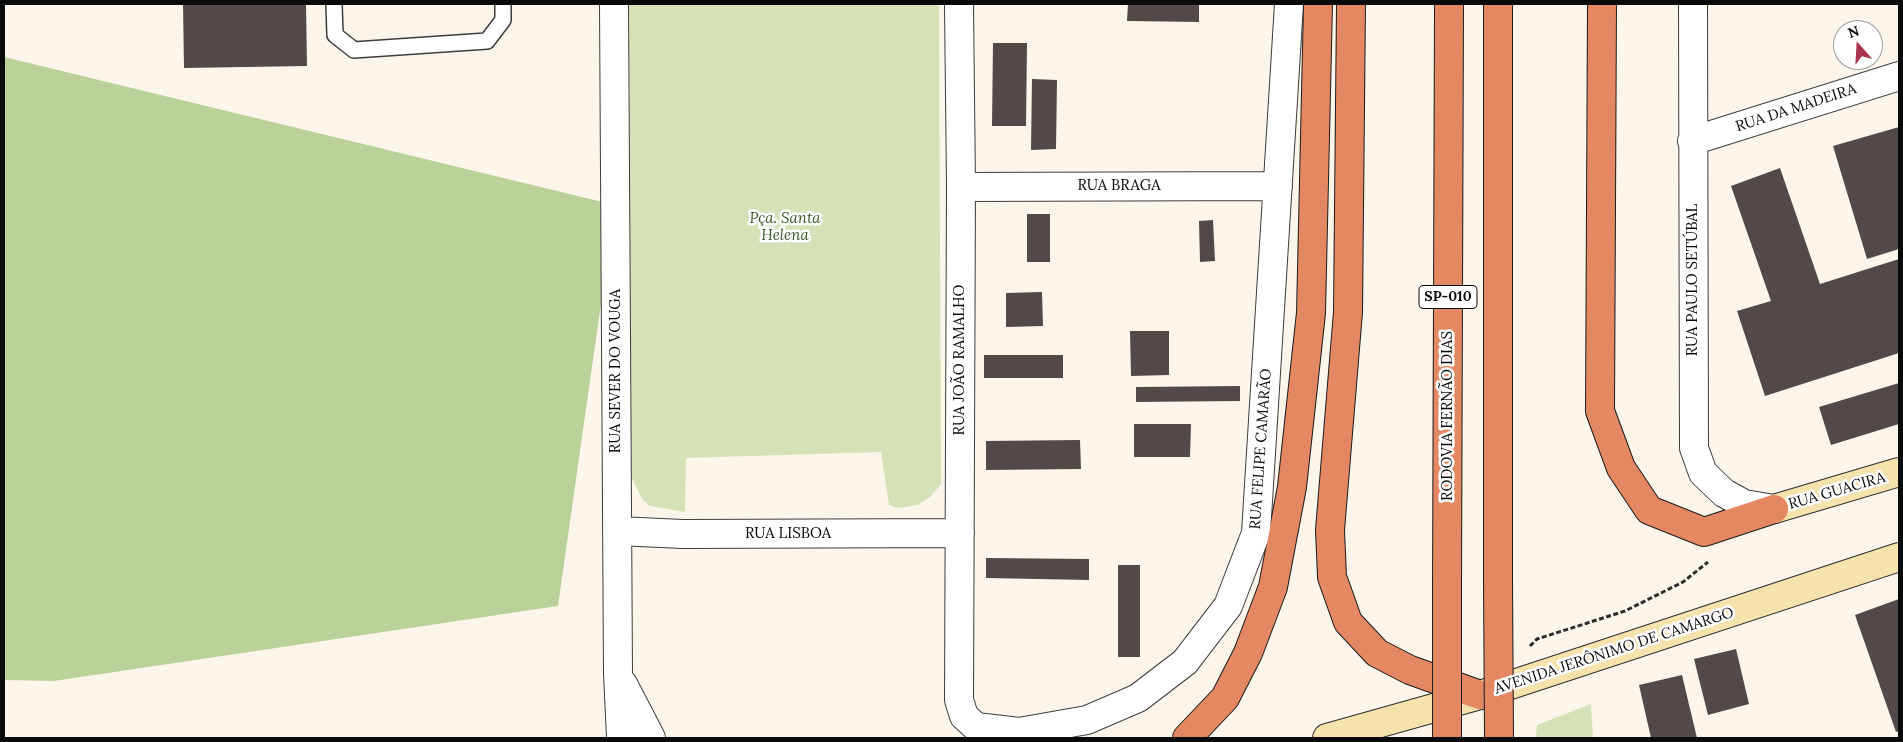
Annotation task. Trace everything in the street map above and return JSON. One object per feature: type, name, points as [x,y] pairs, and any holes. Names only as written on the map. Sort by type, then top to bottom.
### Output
[{"type":"highway","points":[[1187,738],[1225,698],[1248,652],[1272,587],[1292,486],[1311,313],[1318,4]]},
{"type":"highway","points":[[1351,4],[1348,312],[1330,530],[1332,577],[1348,622],[1377,653],[1410,670],[1480,695]]},
{"type":"highway","name":"RODOVIA FERNÃO DIAS","points":[[1447,738],[1449,4]]},
{"type":"highway","name":"SP-010","points":[[1498,4],[1499,738]]},
{"type":"highway","points":[[1602,4],[1600,411],[1621,468],[1649,510],[1704,532],[1774,509]]},
{"type":"main road","name":"RUA GUACIRA","points":[[1774,509],[1899,472]]},
{"type":"main road","name":"AVENIDA JERÔNIMO DE CAMARGO","points":[[1327,738],[1480,695],[1899,557]]},
{"type":"street","name":"RUA SEVER DO VOUGA","points":[[614,4],[618,673],[621,738]]},
{"type":"street","name":"RUA JOÃO RAMALHO","points":[[958,4],[961,187],[959,695],[964,716]]},
{"type":"street","name":"RUA FELIPE CAMARÃO","points":[[964,716],[976,727],[1019,732],[1087,720],[1138,698],[1185,662],[1228,606],[1256,533],[1289,4]]},
{"type":"street","name":"RUA PAULO SETÚBAL","points":[[1693,4],[1694,448],[1703,473],[1724,493],[1744,504],[1774,509]]},
{"type":"street","name":"RUA DA MADEIRA","points":[[1692,141],[1899,76]]},
{"type":"street","name":"RUA BRAGA","points":[[961,187],[1278,186]]},
{"type":"street","name":"RUA LISBOA","points":[[617,531],[683,534],[960,533]]},
{"type":"street","points":[[618,673],[651,738]]},
{"type":"lane","points":[[334,4],[335,35],[354,50],[487,41],[503,20],[503,4]]},
{"type":"path","points":[[1524,652],[1537,639],[1625,611],[1675,586],[1714,558]]},
{"type":"green space","name":"Pça. Santa Helena","points":[[629,4],[939,4],[941,484],[930,497],[918,505],[898,508],[889,505],[881,452],[686,458],[685,512],[650,506],[642,499],[631,476]]},
{"type":"green space","points":[[4,57],[615,205],[558,606],[54,681],[4,680]]},
{"type":"green space","points":[[1591,704],[1593,738],[1536,738],[1537,725]]},
{"type":"building","points":[[183,4],[306,4],[307,66],[184,68]]},
{"type":"building","points":[[1128,4],[1199,4],[1199,22],[1127,21]]},
{"type":"building","points":[[993,43],[1027,43],[1026,126],[992,126]]},
{"type":"building","points":[[1032,79],[1057,80],[1056,149],[1031,150]]},
{"type":"building","points":[[1899,127],[1899,249],[1867,259],[1833,146]]},
{"type":"building","points":[[1780,168],[1820,284],[1899,259],[1899,353],[1765,396],[1737,311],[1771,301],[1731,186]]},
{"type":"building","points":[[1027,214],[1050,214],[1050,262],[1027,262]]},
{"type":"building","points":[[1213,220],[1215,261],[1200,262],[1199,221]]},
{"type":"building","points":[[1042,292],[1043,326],[1006,327],[1006,293]]},
{"type":"building","points":[[1130,331],[1169,331],[1169,375],[1131,376]]},
{"type":"building","points":[[984,355],[1063,355],[1063,378],[984,378]]},
{"type":"building","points":[[1899,383],[1899,424],[1831,445],[1819,407]]},
{"type":"building","points":[[1240,386],[1240,401],[1136,402],[1136,387]]},
{"type":"building","points":[[1134,424],[1191,424],[1190,457],[1134,457]]},
{"type":"building","points":[[1080,440],[1081,469],[986,470],[986,441]]},
{"type":"building","points":[[986,558],[1089,559],[1089,580],[986,578]]},
{"type":"building","points":[[1118,565],[1140,565],[1140,657],[1118,657]]},
{"type":"building","points":[[1899,599],[1899,731],[1896,732],[1855,615]]},
{"type":"building","points":[[1736,649],[1749,704],[1708,715],[1694,659]]},
{"type":"building","points":[[1682,675],[1697,738],[1651,738],[1639,685]]}]
